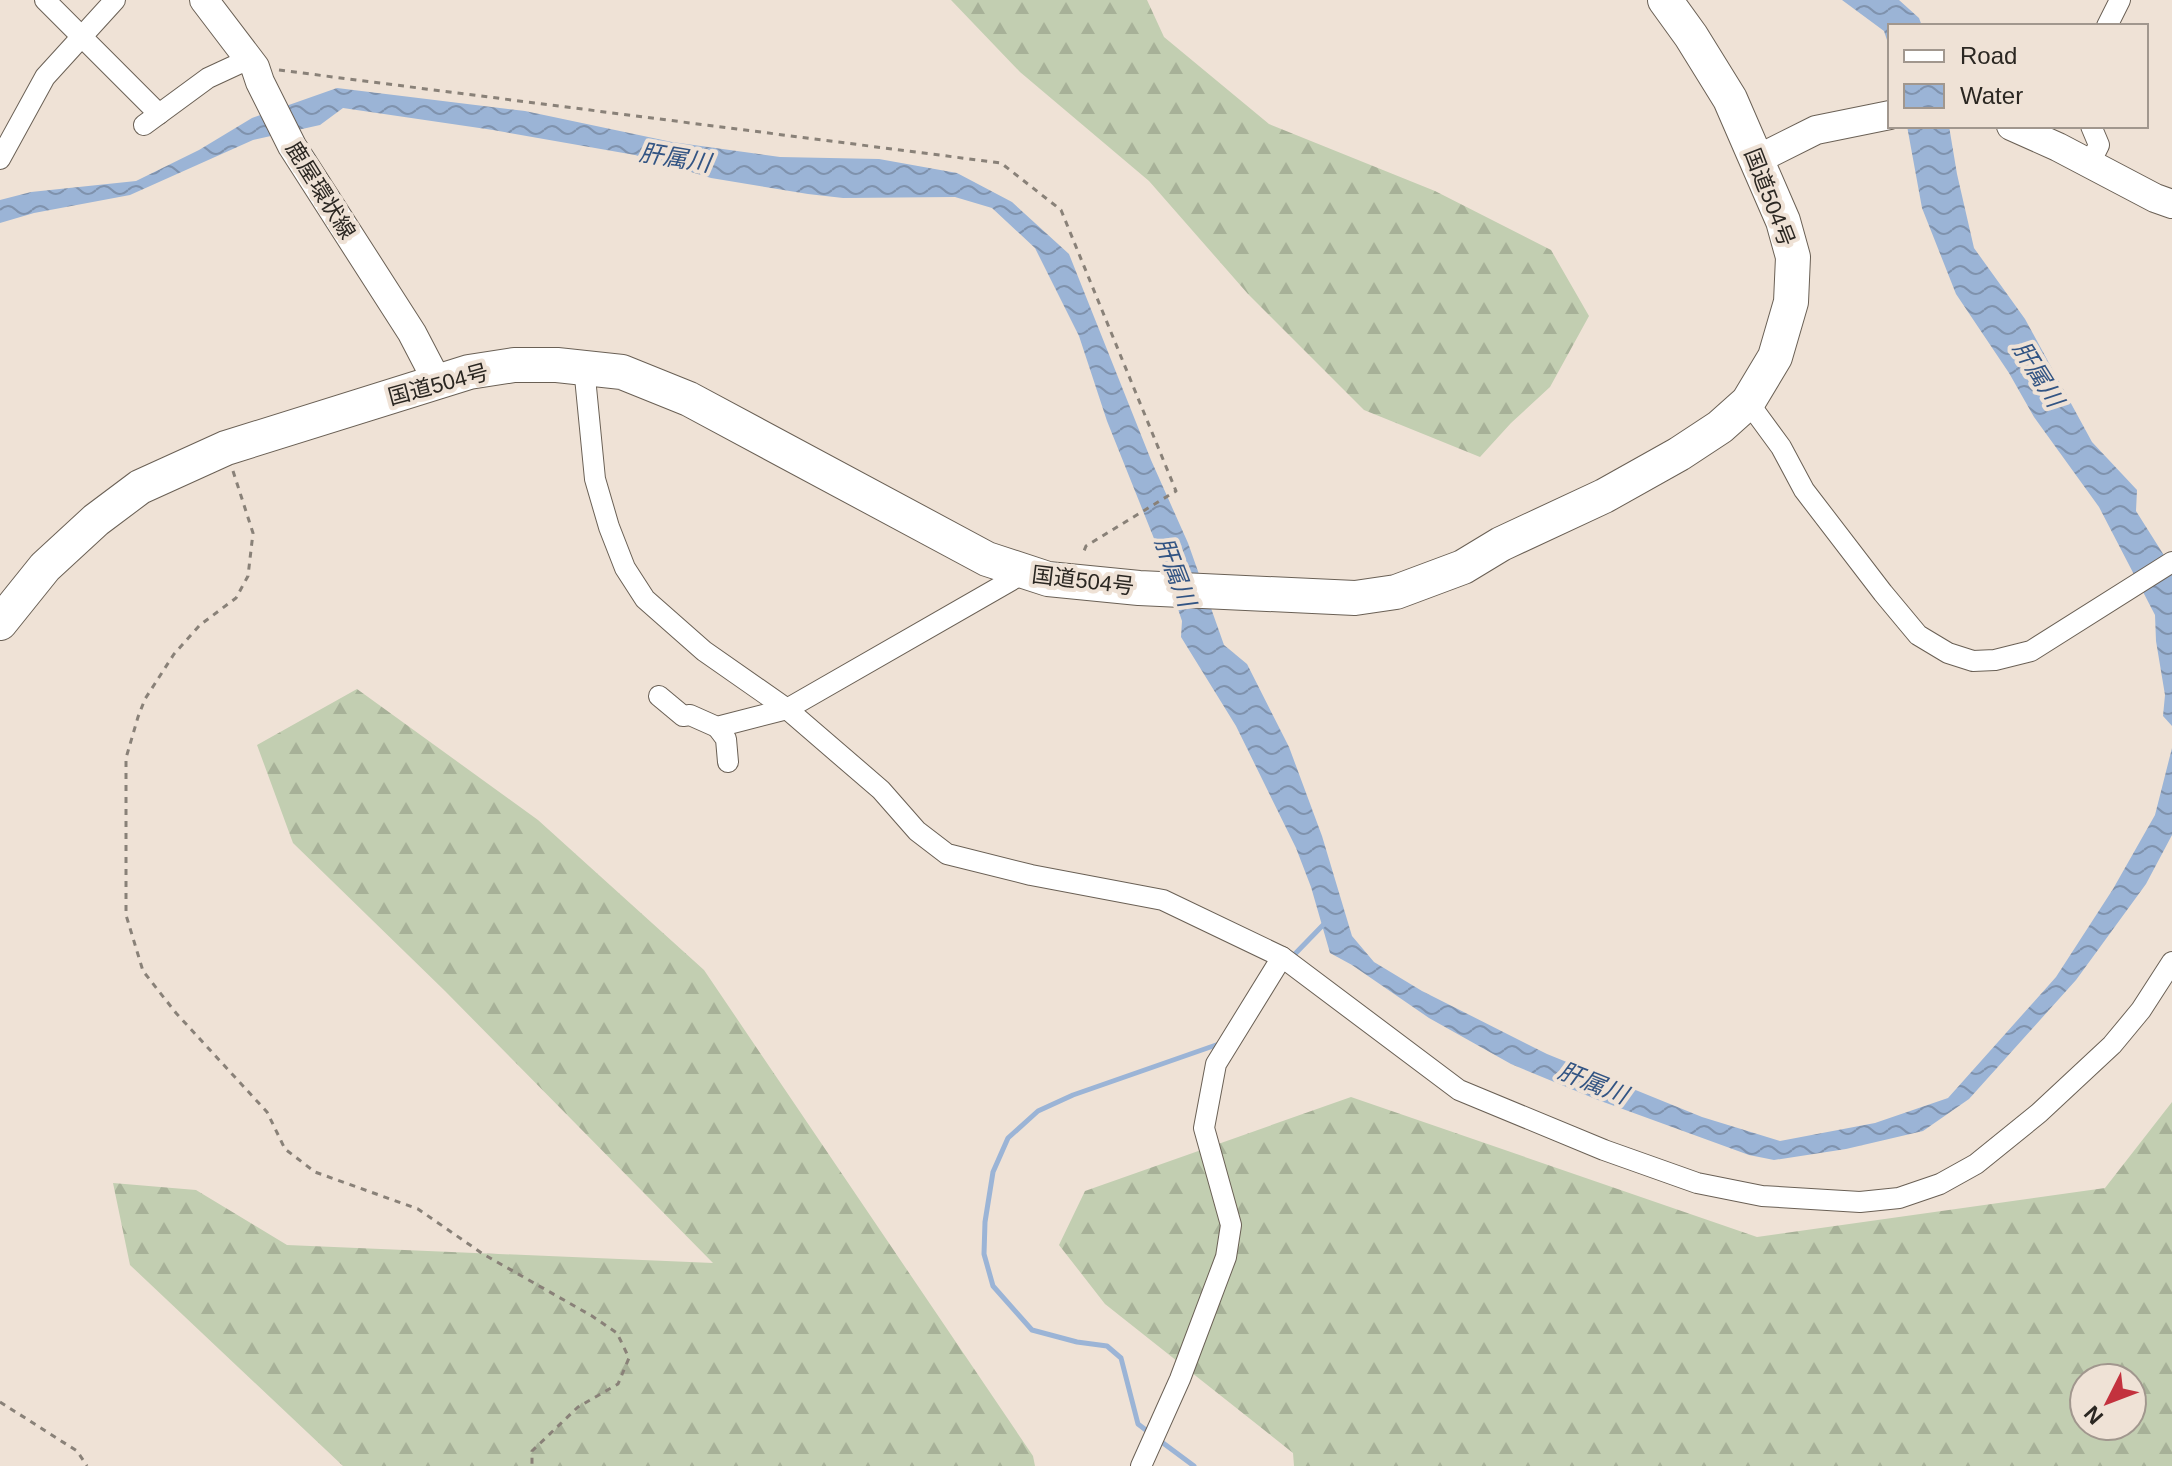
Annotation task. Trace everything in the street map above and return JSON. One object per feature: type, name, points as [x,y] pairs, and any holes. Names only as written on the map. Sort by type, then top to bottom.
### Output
[{"type":"highway","name":"国道504号","points":[[0,623],[45,567],[96,520],[140,487],[226,448],[437,381],[514,365],[584,367],[622,372],[689,399],[987,559],[1024,573],[1072,582],[1139,588],[1355,598],[1396,592],[1463,567],[1501,544],[1604,496],[1720,427],[1748,402],[1775,357],[1791,302],[1793,257],[1783,221],[1730,99],[1665,0]]},
{"type":"main road","name":"鹿屋環状線","points":[[204,0],[255,69],[292,146],[412,333],[437,381]]},
{"type":"main road","points":[[1756,160],[1816,130],[1888,115]]},
{"type":"main road","points":[[2015,128],[2172,204]]},
{"type":"street","points":[[45,0],[82,37],[151,120],[208,78],[255,69]]},
{"type":"street","points":[[0,159],[45,77],[115,0]]},
{"type":"street","points":[[2108,24],[2120,0]]},
{"type":"street","points":[[2090,163],[2099,145],[2092,128]]},
{"type":"street","points":[[584,367],[595,479],[625,568],[645,599],[704,651],[787,709],[881,790],[917,831],[947,854],[1031,875],[1163,900],[1282,957],[1459,1090],[1604,1150],[1697,1183],[1762,1196],[1860,1202],[1899,1198],[1940,1184],[1976,1164],[2039,1113],[2112,1045],[2141,1010],[2172,962]]},
{"type":"street","points":[[1748,402],[1781,447],[1804,490],[1883,593],[1918,635],[1948,653],[1973,661],[1995,660],[2031,651],[2172,562]]},
{"type":"street","points":[[717,727],[787,709],[1024,573]]},
{"type":"street","points":[[659,696],[683,716],[690,715],[717,727],[726,739],[728,762]]},
{"type":"street","points":[[1141,1466],[1180,1379],[1226,1257],[1231,1225],[1204,1128],[1216,1064],[1282,957]]},
{"type":"path","points":[[255,69],[1001,163],[1061,210],[1176,491],[1086,546],[1072,582]]},
{"type":"path","points":[[231,464],[253,533],[248,576],[236,598],[200,625],[174,654],[145,699],[126,758],[126,915],[131,935],[143,971],[176,1013],[267,1112],[285,1149],[315,1172],[418,1209],[483,1254],[617,1333],[629,1358],[618,1384],[578,1407],[557,1426],[532,1451],[532,1466]]},
{"type":"path","points":[[0,1402],[77,1451],[87,1466]]},
{"type":"green space","points":[[951,0],[1147,0],[1164,37],[1269,124],[1435,191],[1551,250],[1589,316],[1550,387],[1480,457],[1364,410],[1248,294],[1149,181],[1020,72]]},
{"type":"green space","points":[[357,689],[538,820],[704,970],[1033,1456],[1035,1466],[343,1466],[130,1265],[113,1183],[196,1190],[287,1245],[713,1263],[445,991],[293,843],[257,745]]},
{"type":"green space","points":[[1351,1097],[1757,1237],[2105,1188],[2172,1102],[2172,1466],[1294,1466],[1293,1453],[1105,1304],[1059,1245],[1085,1191]]},
{"type":"water","points":[[1842,0],[1899,0],[1919,18],[1921,24],[1888,24],[1888,43],[1884,31]]},
{"type":"water","name":"肝属川","points":[[337,88],[525,111],[672,142],[780,157],[879,159],[957,173],[1012,202],[1069,254],[1151,460],[1188,543],[1224,645],[1247,664],[1289,747],[1322,836],[1352,936],[1374,962],[1422,991],[1547,1054],[1702,1117],[1780,1141],[1875,1123],[1948,1098],[2056,977],[2113,889],[2155,815],[2172,748],[2172,835],[2146,884],[2076,980],[1969,1099],[1923,1131],[1846,1149],[1774,1160],[1749,1155],[1598,1100],[1511,1064],[1429,1018],[1330,953],[1296,848],[1236,726],[1181,637],[1182,621],[1157,546],[1107,421],[1079,336],[1035,248],[992,208],[955,197],[843,198],[808,194],[711,178],[635,155],[343,108],[320,125],[253,140],[130,195],[34,213],[0,223],[0,200],[31,192],[136,181],[199,150],[252,118]]},
{"type":"water","name":"肝属川","points":[[1907,128],[1949,128],[1974,248],[2025,319],[2092,442],[2137,490],[2136,511],[2172,568],[2172,726],[2163,716],[2165,695],[2155,615],[2099,507],[2034,417],[2009,373],[1956,294],[1922,208]]},
{"type":"waterway","points":[[1290,959],[1325,923]]},
{"type":"waterway","points":[[1151,1434],[1138,1424],[1121,1358],[1107,1346],[1032,1330],[993,1286],[984,1254],[985,1222],[993,1172],[1008,1138],[1038,1111],[1073,1095],[1219,1044]]},
{"type":"waterway","points":[[1159,1440],[1194,1466]]}]
